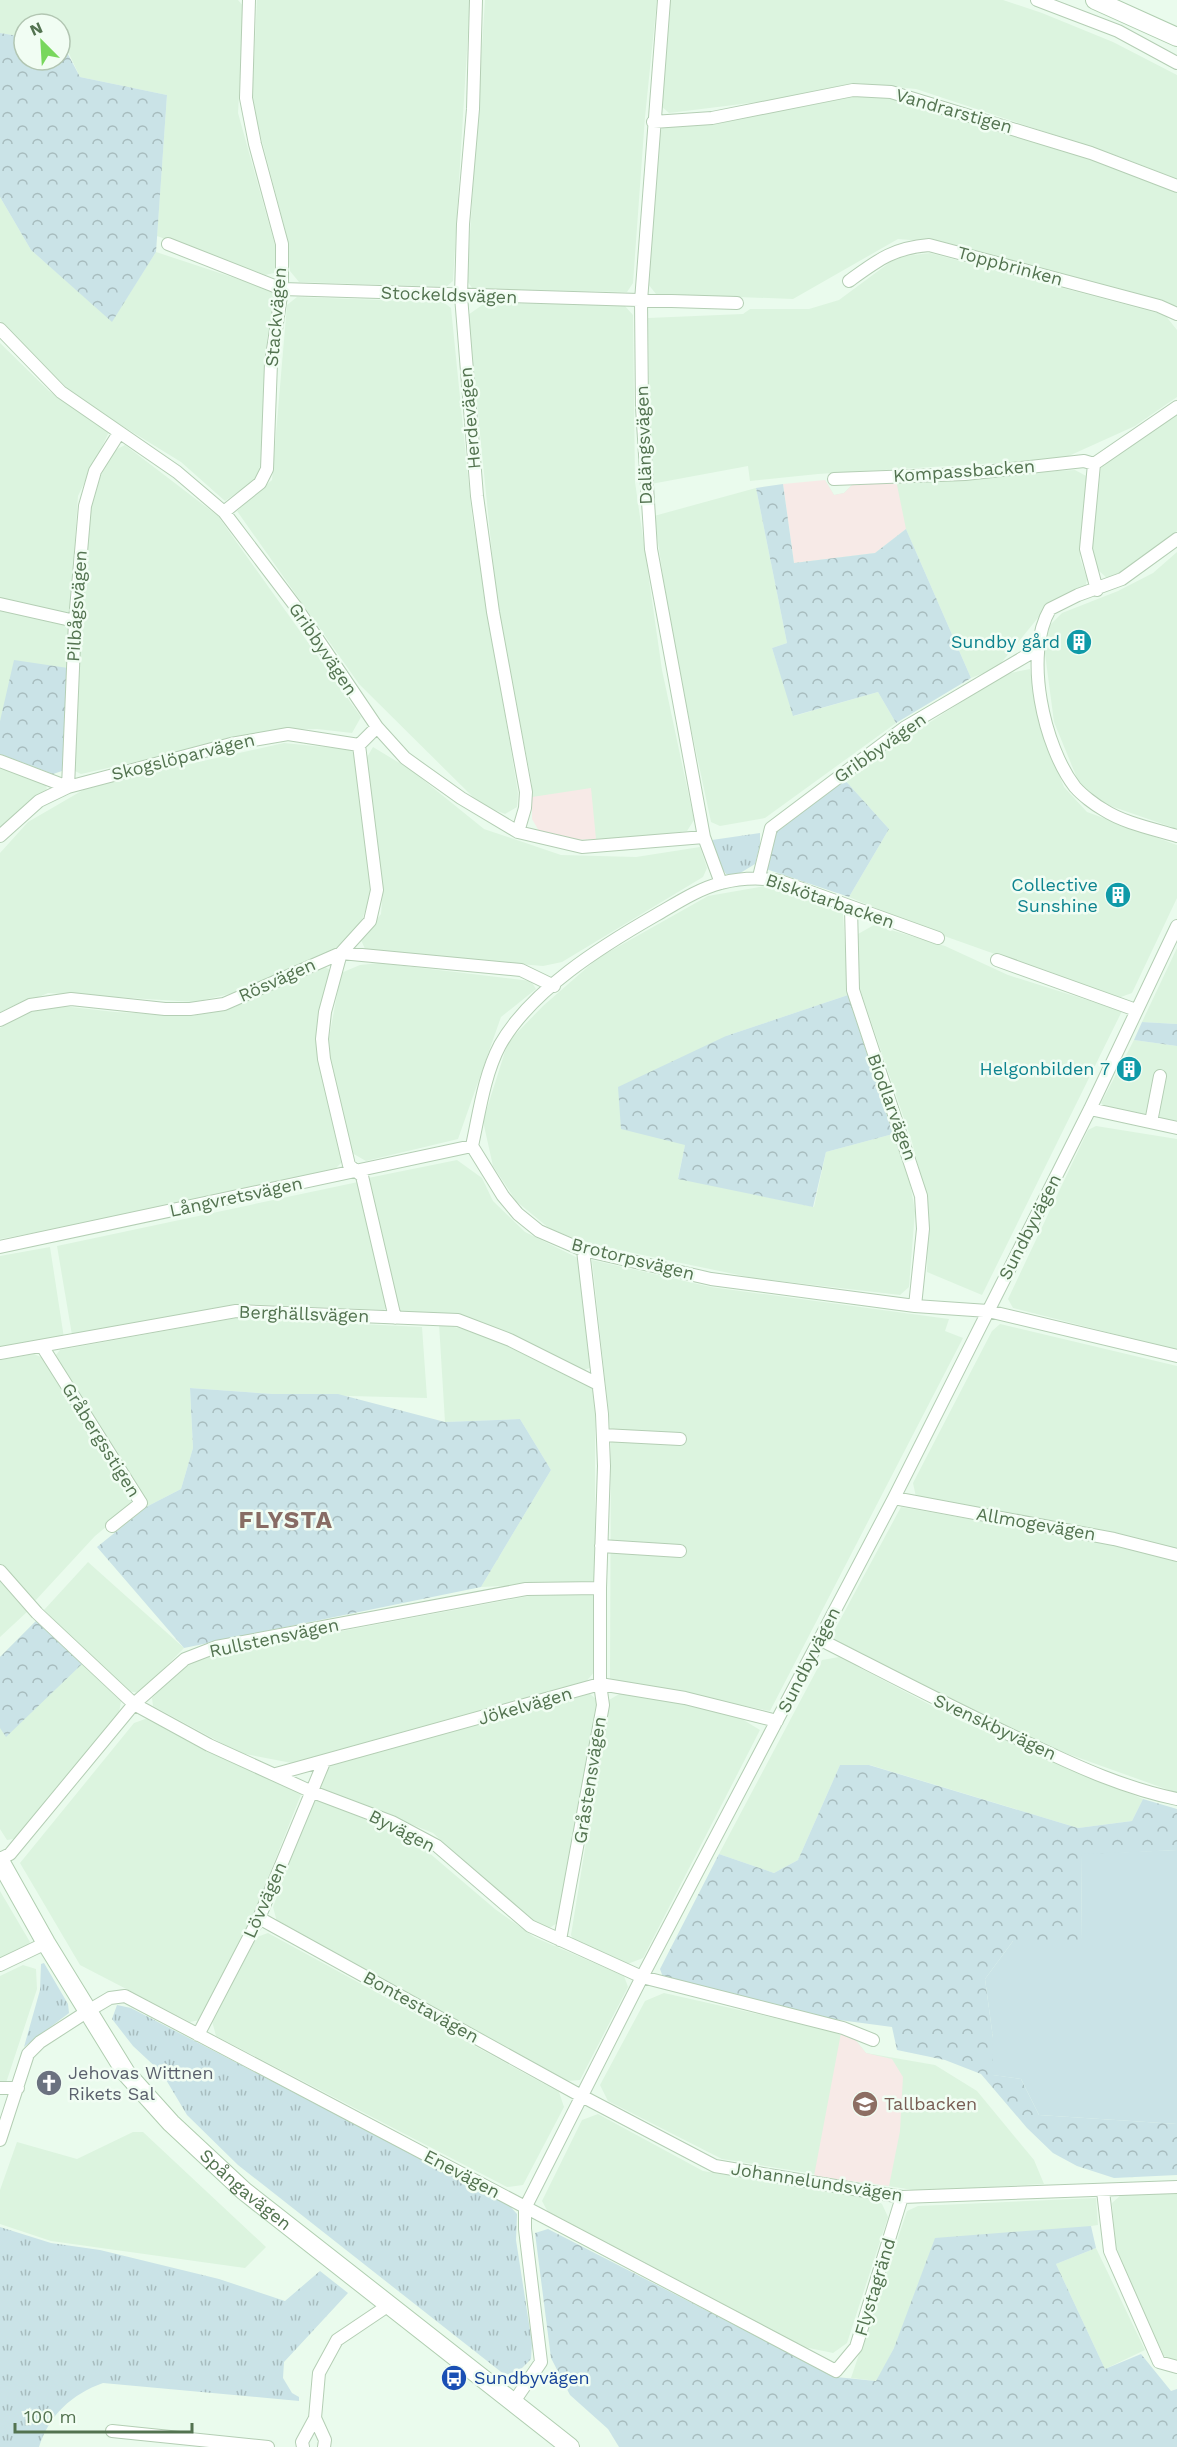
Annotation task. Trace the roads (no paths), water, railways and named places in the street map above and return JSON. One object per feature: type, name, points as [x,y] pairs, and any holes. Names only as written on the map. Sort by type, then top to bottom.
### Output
[{"type":"street","name":"Stackvägen","points":[[224,512],[260,483],[267,469],[271,363],[282,289],[282,244],[255,144],[246,98],[249,0]]},
{"type":"street","name":"Herdevägen","points":[[476,0],[473,109],[464,214],[461,296],[477,496],[493,612],[526,792],[525,808],[518,832]]},
{"type":"street","name":"Dalängsvägen","points":[[664,0],[640,301],[648,525],[704,837],[721,883]]},
{"type":"street","points":[[1037,0],[1118,31],[1177,63]]},
{"type":"street","points":[[1095,0],[1177,37]]},
{"type":"street","name":"Vandrarstigen","points":[[653,122],[712,118],[853,90],[891,92],[1091,153],[1177,186]]},
{"type":"street","name":"Stockeldsvägen","points":[[168,244],[282,289],[737,303]]},
{"type":"street","name":"Toppbrinken","points":[[849,281],[875,261],[904,247],[929,245],[1159,306],[1177,314]]},
{"type":"street","name":"Gribbyvägen","points":[[0,329],[61,392],[177,472],[224,512],[296,607],[377,728],[405,758],[461,798],[518,832],[582,847],[704,837]]},
{"type":"street","points":[[1097,590],[1086,549],[1094,464],[1177,407]]},
{"type":"street","name":"Pilbågsvägen","points":[[68,787],[75,621],[85,506],[95,471],[119,433]]},
{"type":"street","name":"Kompassbacken","points":[[834,479],[965,474],[1084,461],[1094,464]]},
{"type":"street","points":[[1177,539],[1122,579],[1078,595],[1050,609],[1036,650],[1039,693],[1054,746],[1076,787],[1105,811],[1177,836]]},
{"type":"street","points":[[0,604],[75,621]]},
{"type":"street","name":"Gribbyvägen","points":[[759,877],[771,828],[904,728],[1036,650]]},
{"type":"street","points":[[377,728],[359,745],[377,890],[370,921],[341,952],[325,1012],[322,1039],[324,1059],[349,1165],[362,1176],[395,1318]]},
{"type":"street","name":"Skogslöparvägen","points":[[0,837],[39,801],[68,787],[231,744],[288,734],[359,745]]},
{"type":"street","points":[[0,761],[68,787]]},
{"type":"street","name":"Biskötarbacken","points":[[721,883],[759,877],[780,880],[851,908],[938,938]]},
{"type":"street","points":[[472,1146],[483,1094],[500,1046],[529,1008],[594,951],[689,896],[721,883]]},
{"type":"street","name":"Biodlarvägen","points":[[851,908],[853,990],[868,1040],[884,1077],[921,1196],[923,1229],[915,1306]]},
{"type":"street","name":"Sundbyvägen","points":[[513,2403],[541,2362],[525,2229],[525,2208],[642,1977],[894,1498],[1090,1109],[1177,926]]},
{"type":"street","name":"Rösvägen","points":[[0,1020],[30,1005],[71,999],[190,1010],[224,1004],[341,952],[521,970],[554,986]]},
{"type":"street","points":[[997,960],[1136,1010]]},
{"type":"street","points":[[1151,1122],[1160,1076]]},
{"type":"street","points":[[1090,1109],[1177,1128]]},
{"type":"street","name":"Brotorpsvägen","points":[[472,1146],[503,1196],[518,1214],[538,1231],[583,1250],[711,1279],[915,1306],[988,1311],[1177,1356]]},
{"type":"street","name":"Långvretsvägen","points":[[0,1248],[472,1146]]},
{"type":"street","name":"Gråstensvägen","points":[[561,1940],[601,1715],[600,1588],[603,1435],[583,1250]]},
{"type":"street","name":"Berghällsvägen","points":[[0,1353],[236,1311],[458,1320],[510,1340],[598,1384]]},
{"type":"street","name":"Gråbergsstigen","points":[[42,1346],[141,1503],[112,1526]]},
{"type":"street","points":[[603,1435],[680,1439]]},
{"type":"street","name":"Allmogevägen","points":[[894,1498],[1114,1539],[1177,1555]]},
{"type":"street","points":[[602,1546],[680,1551]]},
{"type":"street","name":"Byvägen","points":[[0,1571],[37,1613],[134,1704],[209,1745],[310,1791],[392,1822],[437,1846],[530,1926],[642,1977],[843,2028],[873,2040]]},
{"type":"street","name":"Rullstensvägen","points":[[0,1860],[10,1854],[134,1704],[185,1659],[216,1647],[526,1590],[600,1588]]},
{"type":"street","name":"Svenskbyvägen","points":[[819,1639],[957,1711],[1070,1763],[1150,1793],[1177,1799]]},
{"type":"street","name":"Jökelvägen","points":[[276,1774],[600,1684],[738,1709],[777,1721]]},
{"type":"street","name":"Lövvägen","points":[[198,2035],[259,1918],[324,1762]]},
{"type":"street","name":"Spångavägen","points":[[0,1860],[46,1943],[126,2073],[171,2123],[244,2191],[570,2447]]},
{"type":"street","name":"Bontestavägen","points":[[259,1918],[583,2096]]},
{"type":"street","points":[[0,1965],[46,1943]]},
{"type":"street","name":"Enevägen","points":[[0,2139],[28,2054],[40,2042],[87,2011],[110,1998],[125,1996],[836,2371]]},
{"type":"street","points":[[0,2088],[18,2088]]},
{"type":"street","name":"Johannelundsvägen","points":[[583,2096],[715,2166],[902,2197],[1177,2187]]},
{"type":"street","points":[[1103,2191],[1110,2251],[1159,2362],[1177,2367]]},
{"type":"street","name":"Flystagränd","points":[[836,2371],[856,2347],[902,2197]]},
{"type":"street","points":[[303,2447],[302,2442],[315,2418],[318,2373],[337,2340],[389,2305]]},
{"type":"street","points":[[315,2418],[325,2440],[324,2447]]},
{"type":"street","points":[[112,2431],[220,2445],[268,2447]]},
{"type":"place","name":"Sundby gård","points":[[1079,642]]},
{"type":"place","name":"Collective Sunshine","points":[[1118,895]]},
{"type":"place","name":"Helgonbilden 7","points":[[1129,1069]]},
{"type":"place","name":"Jehovas Wittnen Rikets Sal","points":[[49,2083]]},
{"type":"place","name":"Tallbacken","points":[[865,2104]]},
{"type":"place","name":"Sundbyvägen","points":[[454,2378]]},
{"type":"district","name":"FLYSTA","points":[[286,1520]]}]
